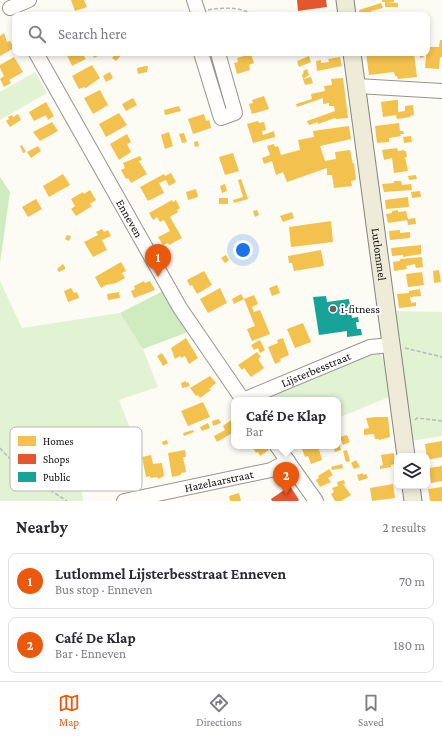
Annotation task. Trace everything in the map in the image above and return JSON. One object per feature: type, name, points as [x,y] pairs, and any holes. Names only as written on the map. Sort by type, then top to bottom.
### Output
[{"type":"main road","points":[[345,0],[347,12]]},
{"type":"main road","name":"Lutlommel","points":[[352,56],[406,453]]},
{"type":"main road","points":[[411,489],[413,501]]},
{"type":"street","points":[[10,8],[29,0]]},
{"type":"street","name":"Enneven","points":[[38,56],[180,308],[241,397]]},
{"type":"street","points":[[202,56],[221,118],[235,113],[219,56]]},
{"type":"street","points":[[356,86],[442,91]]},
{"type":"street","name":"Lijsterbesstraat","points":[[250,397],[370,347],[391,345]]},
{"type":"street","points":[[279,449],[316,501]]},
{"type":"street","name":"Hazelaarstraat","points":[[124,501],[271,470],[288,461]]},
{"type":"path","points":[[197,9],[233,8],[250,12]]},
{"type":"path","points":[[391,345],[442,357]]},
{"type":"path","points":[[403,434],[417,418],[442,421]]},
{"type":"path","points":[[0,448],[10,459]]},
{"type":"path","points":[[51,491],[67,501]]},
{"type":"green space","points":[[35,72],[47,93],[0,120],[0,92]]},
{"type":"green space","points":[[0,177],[10,192],[0,263]]},
{"type":"green space","points":[[0,281],[22,328],[120,313],[143,349],[158,387],[119,400],[129,427],[10,427],[10,491],[82,491],[83,501],[0,501]]},
{"type":"green space","points":[[163,291],[188,332],[143,349],[120,313]]},
{"type":"green space","points":[[396,311],[442,312],[442,436],[410,441]]},
{"type":"green space","points":[[378,352],[386,361],[389,397],[341,417],[341,397],[263,397]]},
{"type":"building: Homes","points":[[71,0],[84,0],[87,7],[75,11]]},
{"type":"building: Homes","points":[[382,0],[394,0],[394,2],[382,2]]},
{"type":"building: Homes","points":[[385,2],[398,3],[398,7],[385,7]]},
{"type":"building: Homes","points":[[381,3],[383,8],[372,12],[359,12],[359,10]]},
{"type":"building: Homes","points":[[4,33],[7,42],[10,41],[12,44],[12,49],[0,56],[0,36]]},
{"type":"building: Homes","points":[[440,40],[442,40],[442,57],[440,57],[439,69],[425,68],[426,56],[430,56],[430,47],[439,47]]},
{"type":"building: Homes","points":[[67,56],[84,56],[86,59],[72,66]]},
{"type":"building: Homes","points":[[114,56],[120,56],[116,61],[112,58]]},
{"type":"building: Homes","points":[[252,56],[254,63],[249,65],[250,70],[237,74],[234,63],[238,62],[237,58]]},
{"type":"building: Homes","points":[[309,56],[311,62],[299,67],[297,61]]},
{"type":"building: Homes","points":[[366,56],[414,56],[417,77],[398,79],[394,72],[369,75]]},
{"type":"building: Homes","points":[[14,57],[23,72],[9,80],[11,83],[4,87],[0,79],[4,76],[0,65]]},
{"type":"building: Homes","points":[[340,57],[342,66],[317,71],[316,61],[321,60],[321,63],[329,62],[328,59]]},
{"type":"building: Homes","points":[[92,65],[100,78],[86,88],[84,87],[79,89],[72,76]]},
{"type":"building: Homes","points":[[148,66],[147,72],[138,74],[137,68]]},
{"type":"building: Homes","points":[[307,69],[309,75],[303,79],[303,71]]},
{"type":"building: Homes","points":[[110,72],[113,78],[106,82],[103,76]]},
{"type":"building: Homes","points":[[311,77],[313,83],[305,85],[303,79]]},
{"type":"building: Homes","points":[[343,78],[348,118],[335,118],[318,124],[318,122],[309,125],[307,121],[335,111],[334,106],[329,106],[329,103],[323,104],[323,98],[297,107],[296,104],[312,99],[311,94],[325,91],[324,86],[332,85],[331,79]]},
{"type":"building: Homes","points":[[100,90],[108,105],[93,114],[84,98]]},
{"type":"building: Homes","points":[[264,96],[269,109],[252,114],[249,104],[253,103],[252,100]]},
{"type":"building: Homes","points":[[133,98],[137,105],[126,111],[122,104]]},
{"type":"building: Homes","points":[[398,100],[398,112],[405,111],[405,106],[413,105],[414,115],[397,119],[396,115],[383,117],[381,102]]},
{"type":"building: Homes","points":[[46,102],[54,116],[48,120],[46,115],[34,121],[29,112]]},
{"type":"building: Homes","points":[[179,106],[181,111],[165,115],[164,110]]},
{"type":"building: Homes","points":[[119,113],[127,125],[106,137],[99,124]]},
{"type":"building: Homes","points":[[18,114],[21,120],[10,127],[6,121],[9,119],[8,117],[12,115],[13,117]]},
{"type":"building: Homes","points":[[204,114],[206,121],[209,120],[211,128],[193,134],[188,119]]},
{"type":"building: Homes","points":[[258,121],[259,123],[264,122],[266,130],[262,131],[263,135],[274,131],[275,137],[253,143],[247,124]]},
{"type":"building: Homes","points":[[52,122],[58,131],[40,141],[33,132]]},
{"type":"building: Homes","points":[[399,123],[400,131],[403,131],[404,134],[389,138],[389,142],[377,143],[375,126]]},
{"type":"building: Homes","points":[[349,126],[351,139],[320,146],[325,161],[336,159],[335,152],[350,150],[353,164],[354,163],[356,180],[351,181],[352,186],[334,188],[332,175],[327,175],[327,168],[287,182],[283,172],[276,175],[272,161],[264,164],[262,158],[270,155],[267,146],[274,144],[275,147],[278,146],[281,155],[300,150],[298,140],[314,137],[313,131]]},
{"type":"building: Homes","points":[[169,132],[173,146],[165,149],[161,135]]},
{"type":"building: Homes","points":[[184,133],[187,142],[182,143],[179,134]]},
{"type":"building: Homes","points":[[127,134],[131,142],[127,144],[131,152],[119,160],[110,144]]},
{"type":"building: Homes","points":[[411,136],[412,142],[404,143],[403,137]]},
{"type":"building: Homes","points":[[198,141],[199,146],[195,147],[194,142]]},
{"type":"building: Homes","points":[[22,145],[26,152],[23,153],[20,146]]},
{"type":"building: Homes","points":[[38,146],[41,151],[31,158],[27,152]]},
{"type":"building: Homes","points":[[397,148],[398,151],[406,151],[407,157],[405,157],[408,171],[394,173],[392,158],[384,160],[382,150]]},
{"type":"building: Homes","points":[[233,153],[239,171],[225,175],[219,157]]},
{"type":"building: Homes","points":[[140,156],[142,160],[139,161],[147,174],[131,183],[128,178],[126,179],[121,170],[125,168],[123,163]]},
{"type":"building: Homes","points":[[171,173],[176,182],[169,186],[166,180],[159,183],[164,193],[148,201],[140,187],[164,174],[165,176]]},
{"type":"building: Homes","points":[[63,174],[70,185],[49,197],[43,186]]},
{"type":"building: Homes","points":[[416,175],[417,179],[409,180],[408,176]]},
{"type":"building: Homes","points":[[241,179],[248,199],[234,203],[233,200],[243,197],[238,180]]},
{"type":"building: Homes","points":[[394,181],[401,181],[402,185],[411,184],[412,190],[384,192],[382,184],[394,183]]},
{"type":"building: Homes","points":[[225,184],[227,191],[222,193],[220,186]]},
{"type":"building: Homes","points":[[196,189],[198,197],[188,200],[186,192]]},
{"type":"building: Homes","points":[[90,190],[96,200],[90,204],[92,206],[76,216],[71,209],[75,206],[71,199]]},
{"type":"building: Homes","points":[[420,191],[421,197],[412,198],[411,192]]},
{"type":"building: Homes","points":[[408,197],[409,207],[386,209],[385,200]]},
{"type":"building: Homes","points":[[219,198],[228,198],[228,204],[219,204]]},
{"type":"building: Homes","points":[[36,199],[42,209],[28,217],[22,207]]},
{"type":"building: Homes","points":[[172,200],[173,202],[176,200],[180,208],[177,210],[178,212],[170,217],[182,238],[169,245],[168,243],[163,245],[158,237],[170,231],[164,220],[160,222],[157,217],[153,220],[149,213]]},
{"type":"building: Homes","points":[[257,210],[259,215],[255,217],[253,211]]},
{"type":"building: Homes","points":[[398,210],[398,212],[406,211],[408,219],[415,218],[416,224],[408,225],[407,220],[388,223],[386,214]]},
{"type":"building: Homes","points":[[292,212],[294,218],[283,222],[280,216]]},
{"type":"building: Homes","points":[[331,221],[333,242],[291,247],[289,227]]},
{"type":"building: Homes","points":[[102,229],[104,232],[108,230],[111,236],[102,240],[107,250],[93,257],[84,242],[98,235],[96,232]]},
{"type":"building: Homes","points":[[400,230],[400,233],[410,232],[410,238],[390,240],[389,231]]},
{"type":"building: Homes","points":[[67,235],[71,236],[69,241],[65,239]]},
{"type":"building: Homes","points":[[421,245],[421,254],[403,257],[403,255],[392,256],[391,248]]},
{"type":"building: Homes","points":[[321,250],[324,266],[294,271],[292,263],[289,263],[288,256]]},
{"type":"building: Homes","points":[[226,255],[229,260],[225,263],[221,258]]},
{"type":"building: Homes","points":[[422,257],[423,267],[416,268],[415,264],[406,266],[407,269],[394,271],[393,262],[400,261],[400,259]]},
{"type":"building: Homes","points":[[121,262],[126,271],[122,273],[125,278],[101,288],[95,277]]},
{"type":"building: Homes","points":[[63,264],[65,269],[59,272],[57,269]]},
{"type":"building: Homes","points":[[439,270],[441,282],[434,283],[433,271]]},
{"type":"building: Homes","points":[[204,271],[212,285],[197,294],[187,280]]},
{"type":"building: Homes","points":[[422,272],[424,285],[408,287],[406,274]]},
{"type":"building: Homes","points":[[144,281],[145,283],[150,281],[155,290],[134,298],[131,291],[135,289],[134,286]]},
{"type":"building: Homes","points":[[277,285],[280,293],[272,296],[269,288]]},
{"type":"building: Homes","points":[[71,288],[74,293],[77,292],[79,298],[68,302],[64,291]]},
{"type":"building: Homes","points":[[220,288],[227,303],[208,313],[200,299]]},
{"type":"building: Homes","points":[[420,289],[421,296],[410,297],[411,303],[416,302],[416,306],[399,308],[397,294],[409,293],[409,291]]},
{"type":"building: Homes","points":[[119,292],[120,298],[108,300],[107,294]]},
{"type":"building: Homes","points":[[241,294],[244,299],[234,304],[232,299]]},
{"type":"building: Homes","points":[[254,295],[258,304],[252,307],[254,312],[260,310],[270,334],[252,341],[247,329],[255,326],[244,299]]},
{"type":"building: Homes","points":[[303,323],[311,342],[295,348],[287,329]]},
{"type":"building: Homes","points":[[186,338],[198,358],[189,364],[185,356],[181,358],[180,356],[175,359],[171,348]]},
{"type":"building: Homes","points":[[283,338],[289,355],[280,359],[281,361],[275,364],[268,347],[278,343],[277,340]]},
{"type":"building: Homes","points":[[260,340],[265,350],[260,353],[258,348],[254,350],[251,345]]},
{"type":"building: Homes","points":[[257,352],[261,357],[258,359],[264,368],[251,377],[244,368],[242,370],[238,365]]},
{"type":"building: Homes","points":[[162,353],[168,363],[163,366],[157,356]]},
{"type":"building: Homes","points":[[210,376],[216,383],[209,389],[211,390],[200,398],[198,395],[196,396],[190,388]]},
{"type":"building: Homes","points":[[186,381],[186,383],[188,382],[190,386],[182,388],[181,383]]},
{"type":"building: Homes","points":[[203,402],[210,417],[188,426],[181,411]]},
{"type":"building: Homes","points":[[388,417],[390,437],[379,440],[375,439],[374,434],[364,435],[364,429],[369,428],[366,418]]},
{"type":"building: Homes","points":[[219,419],[221,423],[213,426],[212,421]]},
{"type":"building: Homes","points":[[231,420],[231,434],[217,442],[214,436],[225,430],[223,426]]},
{"type":"building: Homes","points":[[208,423],[210,428],[202,431],[200,427]]},
{"type":"building: Homes","points":[[193,430],[194,432],[184,436],[183,433]]},
{"type":"building: Homes","points":[[347,435],[350,442],[343,445],[341,437]]},
{"type":"building: Homes","points":[[167,440],[168,444],[163,445],[162,442]]},
{"type":"building: Homes","points":[[442,441],[442,457],[430,459],[430,453],[426,453],[425,444]]},
{"type":"building: Homes","points":[[254,449],[269,450],[260,456],[258,452],[256,453]]},
{"type":"building: Homes","points":[[302,449],[319,449],[322,460],[311,464],[308,456],[305,457]]},
{"type":"building: Homes","points":[[334,449],[341,449],[341,450],[335,452]]},
{"type":"building: Homes","points":[[185,450],[186,457],[183,457],[186,472],[172,477],[168,453]]},
{"type":"building: Homes","points":[[347,450],[350,461],[346,462],[343,451]]},
{"type":"building: Homes","points":[[394,453],[394,464],[391,465],[391,467],[380,469],[380,466],[383,465],[381,455]]},
{"type":"building: Homes","points":[[151,455],[153,464],[162,463],[164,476],[158,479],[157,477],[146,477],[142,457]]},
{"type":"building: Homes","points":[[356,460],[360,467],[354,469],[351,463]]},
{"type":"building: Homes","points":[[342,464],[343,468],[332,470],[331,467]]},
{"type":"building: Homes","points":[[442,466],[442,481],[431,483],[430,468]]},
{"type":"building: Homes","points":[[329,469],[333,475],[328,478],[331,482],[320,487],[316,480],[319,478],[318,476]]},
{"type":"building: Homes","points":[[363,473],[363,475],[366,474],[368,478],[359,481],[357,475]]},
{"type":"building: Homes","points":[[344,480],[345,484],[343,484],[351,495],[341,501],[335,501],[331,494],[334,492],[332,488],[338,486],[337,482]]},
{"type":"building: Homes","points":[[393,484],[395,498],[372,501],[370,488]]},
{"type":"building: Homes","points":[[442,487],[442,501],[430,501],[428,489]]},
{"type":"building: Homes","points":[[239,493],[241,501],[230,501],[229,496]]},
{"type":"building: Shops","points":[[297,0],[326,0],[327,7],[298,11]]},
{"type":"building: Shops","points":[[290,486],[299,500],[298,501],[272,501],[271,499]]},
{"type":"building: Public","name":"i-fitness","points":[[326,296],[327,302],[349,299],[352,318],[358,317],[359,322],[356,322],[357,329],[361,329],[362,335],[347,337],[347,331],[319,335],[313,297]]},
{"type":"place","name":"Lutlommel Lijsterbesstraat Enneven","points":[[158,277]]},
{"type":"place","name":"i-fitness","points":[[333,309]]},
{"type":"place","name":"Café De Klap","points":[[286,495]]}]
